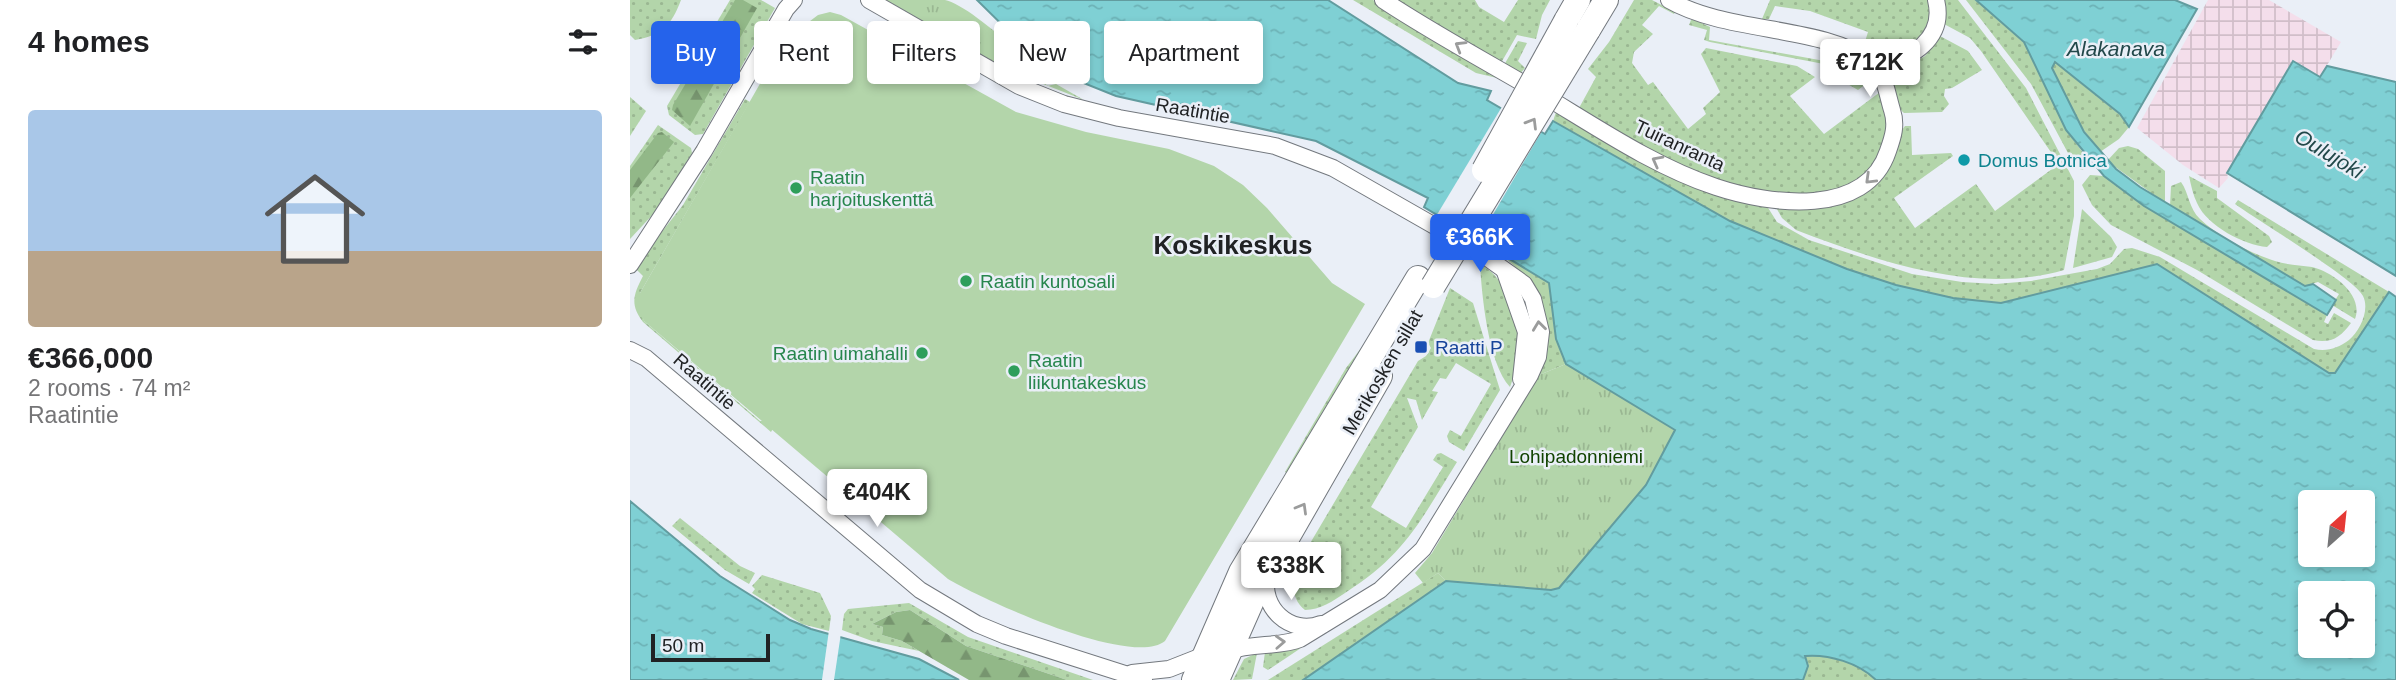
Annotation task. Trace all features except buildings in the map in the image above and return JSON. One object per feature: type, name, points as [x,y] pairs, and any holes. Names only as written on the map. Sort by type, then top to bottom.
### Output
[{"type":"main road","name":"Merikosken sillat","points":[[1217,680],[1228,651],[1270,568],[1495,151],[1577,17],[1606,0]]},
{"type":"main road","name":"Merikosken sillat","points":[[1194,680],[1202,656],[1241,572],[1425,282]]},
{"type":"street","points":[[630,265],[704,151],[786,9],[794,0]]},
{"type":"street","name":"Raatintie","points":[[869,0],[1019,86],[1064,104],[1275,146],[1317,160],[1465,244],[1524,284],[1533,299],[1541,332],[1538,357],[1423,549],[1380,590],[1295,641],[1255,644],[1228,651]]},
{"type":"street","name":"Tuiranranta","points":[[1383,0],[1648,156],[1718,188],[1808,202],[1850,194],[1871,181],[1884,163],[1895,132],[1895,118],[1879,69]]},
{"type":"street","points":[[1670,0],[1737,25],[1827,43],[1869,60],[1879,69],[1919,50],[1936,29],[1936,0]]},
{"type":"street","points":[[630,247],[654,227]]},
{"type":"street","name":"Raatintie","points":[[630,336],[646,358]]},
{"type":"street","name":"Raatintie","points":[[630,350],[646,358],[920,590],[977,624],[1006,636],[1144,680]]},
{"type":"street","name":"Raatintie","points":[[1270,568],[1266,591],[1274,611],[1283,619],[1304,627],[1327,622]]},
{"type":"street","name":"Raatintie","points":[[1126,674],[1169,668],[1202,656]]},
{"type":"shaded area","points":[[2208,0],[2269,0],[2341,42],[2320,77],[2293,62],[2227,173],[2228,178],[2219,188],[2183,165],[2137,128]]},
{"type":"green space","points":[[630,0],[681,0],[670,21],[651,21],[651,35],[635,40],[630,35]]},
{"type":"green space","points":[[730,0],[761,0],[775,8],[768,21],[754,21],[754,45],[740,69],[740,21],[718,21]]},
{"type":"green space","points":[[735,0],[743,0],[757,8],[740,38],[740,21],[723,21]]},
{"type":"green space","points":[[886,0],[945,0],[956,4],[969,12],[994,31],[994,62],[980,54],[980,21],[923,21]]},
{"type":"green space","points":[[1353,0],[1373,0],[1497,78],[1476,73]]},
{"type":"green space","points":[[1395,0],[1475,0],[1479,7],[1504,22],[1518,0],[1550,0],[1542,15],[1536,39],[1517,35],[1501,63]]},
{"type":"green space","points":[[1634,0],[1652,0],[1675,12],[1674,14],[1659,6],[1642,25],[1653,34],[1634,52],[1632,63],[1648,85],[1653,82],[1688,129],[1706,114],[1703,108],[1720,92],[1701,54],[1706,48],[1797,66],[1815,77],[1790,96],[1824,134],[1880,92],[1886,110],[1887,129],[1883,146],[1874,163],[1859,179],[1839,189],[1815,194],[1764,192],[1695,173],[1579,108],[1596,77],[1588,69],[1609,42]]},
{"type":"green space","points":[[1770,0],[1929,0],[1930,14],[1920,36],[1911,45],[1889,53],[1876,52],[1863,48],[1868,32],[1810,11],[1775,6],[1769,19],[1762,19]]},
{"type":"green space","points":[[1944,0],[1958,0],[2026,88],[2074,181],[2074,216],[2064,270],[2031,277],[1997,279],[1928,271],[1860,253],[1796,230],[1782,218],[1774,204],[1849,200],[1905,126],[1911,126],[1912,155],[1951,153],[1953,156],[1894,198],[1915,228],[1976,184],[1995,211],[2052,169],[2057,161],[1981,51],[1970,38],[1944,24]]},
{"type":"green space","points":[[1966,0],[1976,0],[2024,42],[2066,130],[2087,158],[2083,170],[2076,168],[2031,84]]},
{"type":"green space","name":"Raatin liikuntakeskus","points":[[830,12],[852,21],[810,21],[818,15]]},
{"type":"green space","points":[[1691,20],[1710,27],[1709,40],[1830,62],[1829,65],[1710,42],[1704,40],[1707,30],[1689,25]]},
{"type":"green space","name":"Raatin liikuntakeskus","points":[[853,22],[867,29],[867,84],[965,84],[1016,112],[1086,132],[1169,149],[1214,166],[1243,185],[1267,208],[1332,283],[1365,304],[1165,641],[1148,647],[1122,646],[1057,628],[948,579],[644,321],[638,303],[640,293],[760,84],[853,84]]},
{"type":"green space","points":[[1940,36],[1968,51],[1982,70],[1952,88],[1945,89],[1944,96],[1949,104],[1942,112],[1904,113],[1894,96],[1893,75],[1925,56]]},
{"type":"green space","points":[[1518,41],[1527,43],[1518,61],[1525,68],[1520,74],[1504,65]]},
{"type":"green space","points":[[1850,59],[1869,77],[1867,83],[1858,90],[1844,82]]},
{"type":"green space","points":[[2054,61],[2120,115],[2129,127],[2119,139],[2100,152],[2071,113],[2051,68]]},
{"type":"green space","points":[[680,84],[732,84],[703,134],[695,135],[669,115],[667,106]]},
{"type":"green space","points":[[685,84],[714,84],[690,126],[672,110]]},
{"type":"green space","points":[[1056,84],[1084,100],[1048,86]]},
{"type":"green space","points":[[630,97],[646,111],[630,136]]},
{"type":"green space","points":[[745,99],[750,102],[640,293],[644,321],[760,421],[778,420],[771,432],[643,322],[634,300],[643,276],[634,267],[683,205]]},
{"type":"green space","points":[[1557,109],[1765,203],[1777,222],[1809,240],[1912,274],[1996,284],[2031,281],[2097,269],[2110,264],[2124,249],[2132,248],[2160,257],[2314,349],[2332,349],[2349,340],[2363,320],[2363,296],[2325,264],[2235,204],[2238,200],[2389,292],[2335,373],[2329,373],[2157,264],[2001,303],[1953,298],[1896,285],[1847,269],[1730,221],[1553,121]]},
{"type":"green space","points":[[658,125],[691,148],[692,153],[657,210],[630,239],[630,166]]},
{"type":"green space","points":[[662,132],[674,142],[630,198],[630,170],[658,133]]},
{"type":"green space","points":[[2128,146],[2138,149],[2165,171],[2165,203],[2107,161],[2119,148]]},
{"type":"green space","points":[[2090,175],[2104,176],[2144,206],[2327,315],[2324,322],[2328,324],[2334,313],[2351,323],[2335,338],[2313,340],[2197,270],[2111,225],[2092,205],[2082,185]]},
{"type":"green space","points":[[2189,176],[2217,191],[2217,198],[2269,236],[2272,242],[2267,247],[2248,243],[2217,227],[2197,203]]},
{"type":"green space","points":[[2181,182],[2196,215],[2225,238],[2265,258],[2312,267],[2337,279],[2355,301],[2355,319],[2332,305],[2339,294],[2318,282],[2305,286],[2170,206],[2171,186]]},
{"type":"green space","points":[[2082,209],[2111,237],[2117,247],[2112,257],[2073,268]]},
{"type":"green space","points":[[1489,245],[1549,283],[1556,339],[1566,364],[1539,375],[1548,334],[1540,301],[1520,272]]},
{"type":"green space","points":[[1480,265],[1488,269],[1502,284],[1519,324],[1519,353],[1510,387],[1502,376],[1491,346]]},
{"type":"green space","points":[[1450,288],[1473,303],[1500,390],[1464,451],[1449,442],[1447,436],[1450,430],[1461,436],[1491,384],[1456,363],[1446,379],[1440,378],[1432,391],[1438,392],[1422,420],[1416,400],[1407,398],[1418,427],[1371,507],[1406,528],[1443,467],[1433,460],[1437,454],[1441,453],[1457,462],[1410,535],[1383,564],[1331,602],[1305,610],[1294,594],[1299,562],[1418,361],[1426,356],[1431,348],[1428,343]]},
{"type":"green space","points":[[1377,327],[1288,474],[1285,472],[1346,368]]},
{"type":"green space","name":"Lohipadonniemi","points":[[1566,364],[1675,430],[1646,485],[1559,588],[1551,590],[1446,581],[1438,573],[1423,583],[1415,573],[1432,553],[1539,375]]},
{"type":"green space","points":[[680,518],[740,566],[755,573],[749,584],[725,570],[672,526]]},
{"type":"green space","points":[[1438,573],[1446,581],[1303,680],[1268,680]]},
{"type":"green space","points":[[762,575],[820,593],[831,616],[829,631],[802,624],[752,593],[755,589],[752,586]]},
{"type":"green space","points":[[909,603],[968,637],[1093,680],[1067,680],[966,646],[910,610],[896,612],[872,624],[883,627],[882,635],[902,641],[919,651],[872,641],[842,630],[844,614],[848,609]]},
{"type":"green space","points":[[910,610],[966,646],[1067,680],[969,680],[902,641],[882,635],[883,627],[872,624],[896,612]]},
{"type":"green space","points":[[1301,648],[1268,670],[1263,667],[1265,652]]},
{"type":"green space","points":[[1257,653],[1252,679],[1233,680],[1244,659]]},
{"type":"green space","points":[[1805,655],[1843,661],[1876,680],[1803,680],[1808,666]]},
{"type":"water","points":[[977,0],[1328,0],[1458,83],[1491,91],[1487,100],[1545,134],[1553,121],[1730,221],[1847,269],[1896,285],[1953,298],[2001,303],[2157,264],[2329,373],[2335,373],[2389,292],[2396,297],[2396,680],[1876,680],[1852,664],[1834,658],[1805,656],[1808,666],[1803,680],[1303,680],[1446,581],[1551,590],[1559,588],[1646,485],[1675,430],[1566,364],[1556,339],[1549,283],[1424,207],[1428,198],[1316,141],[1116,96],[1086,84],[1090,84],[1090,21],[998,21]]},
{"type":"water","name":"Alakanava","points":[[1976,0],[2175,0],[2197,9],[2129,127],[2120,114],[2055,62],[2052,68],[2084,132],[2116,169],[2140,187],[2305,286],[2313,284],[2336,300],[2327,315],[2144,206],[2104,176],[2066,130],[2024,42]]},
{"type":"water","name":"Oulujoki","points":[[2293,61],[2320,77],[2327,66],[2396,82],[2396,276],[2227,173]]},
{"type":"water","points":[[630,501],[720,576],[790,620],[811,629],[919,659],[959,680],[630,680]]},
{"type":"pier","points":[[1503,105],[1543,129],[1477,242],[1435,218]]},
{"type":"pier","points":[[829,630],[841,633],[834,680],[822,680]]},
{"type":"place","name":"Domus Botnica","points":[[1964,160]]},
{"type":"place","name":"Raatin harjoituskenttä","points":[[796,188]]},
{"type":"place","name":"Raatin kuntosali","points":[[966,281]]},
{"type":"place","name":"Raatti P","points":[[1421,347]]},
{"type":"place","name":"Raatin uimahalli","points":[[922,353]]},
{"type":"place","name":"Raatin liikuntakeskus","points":[[1014,371]]},
{"type":"district","name":"Koskikeskus","points":[[1233,245]]}]
